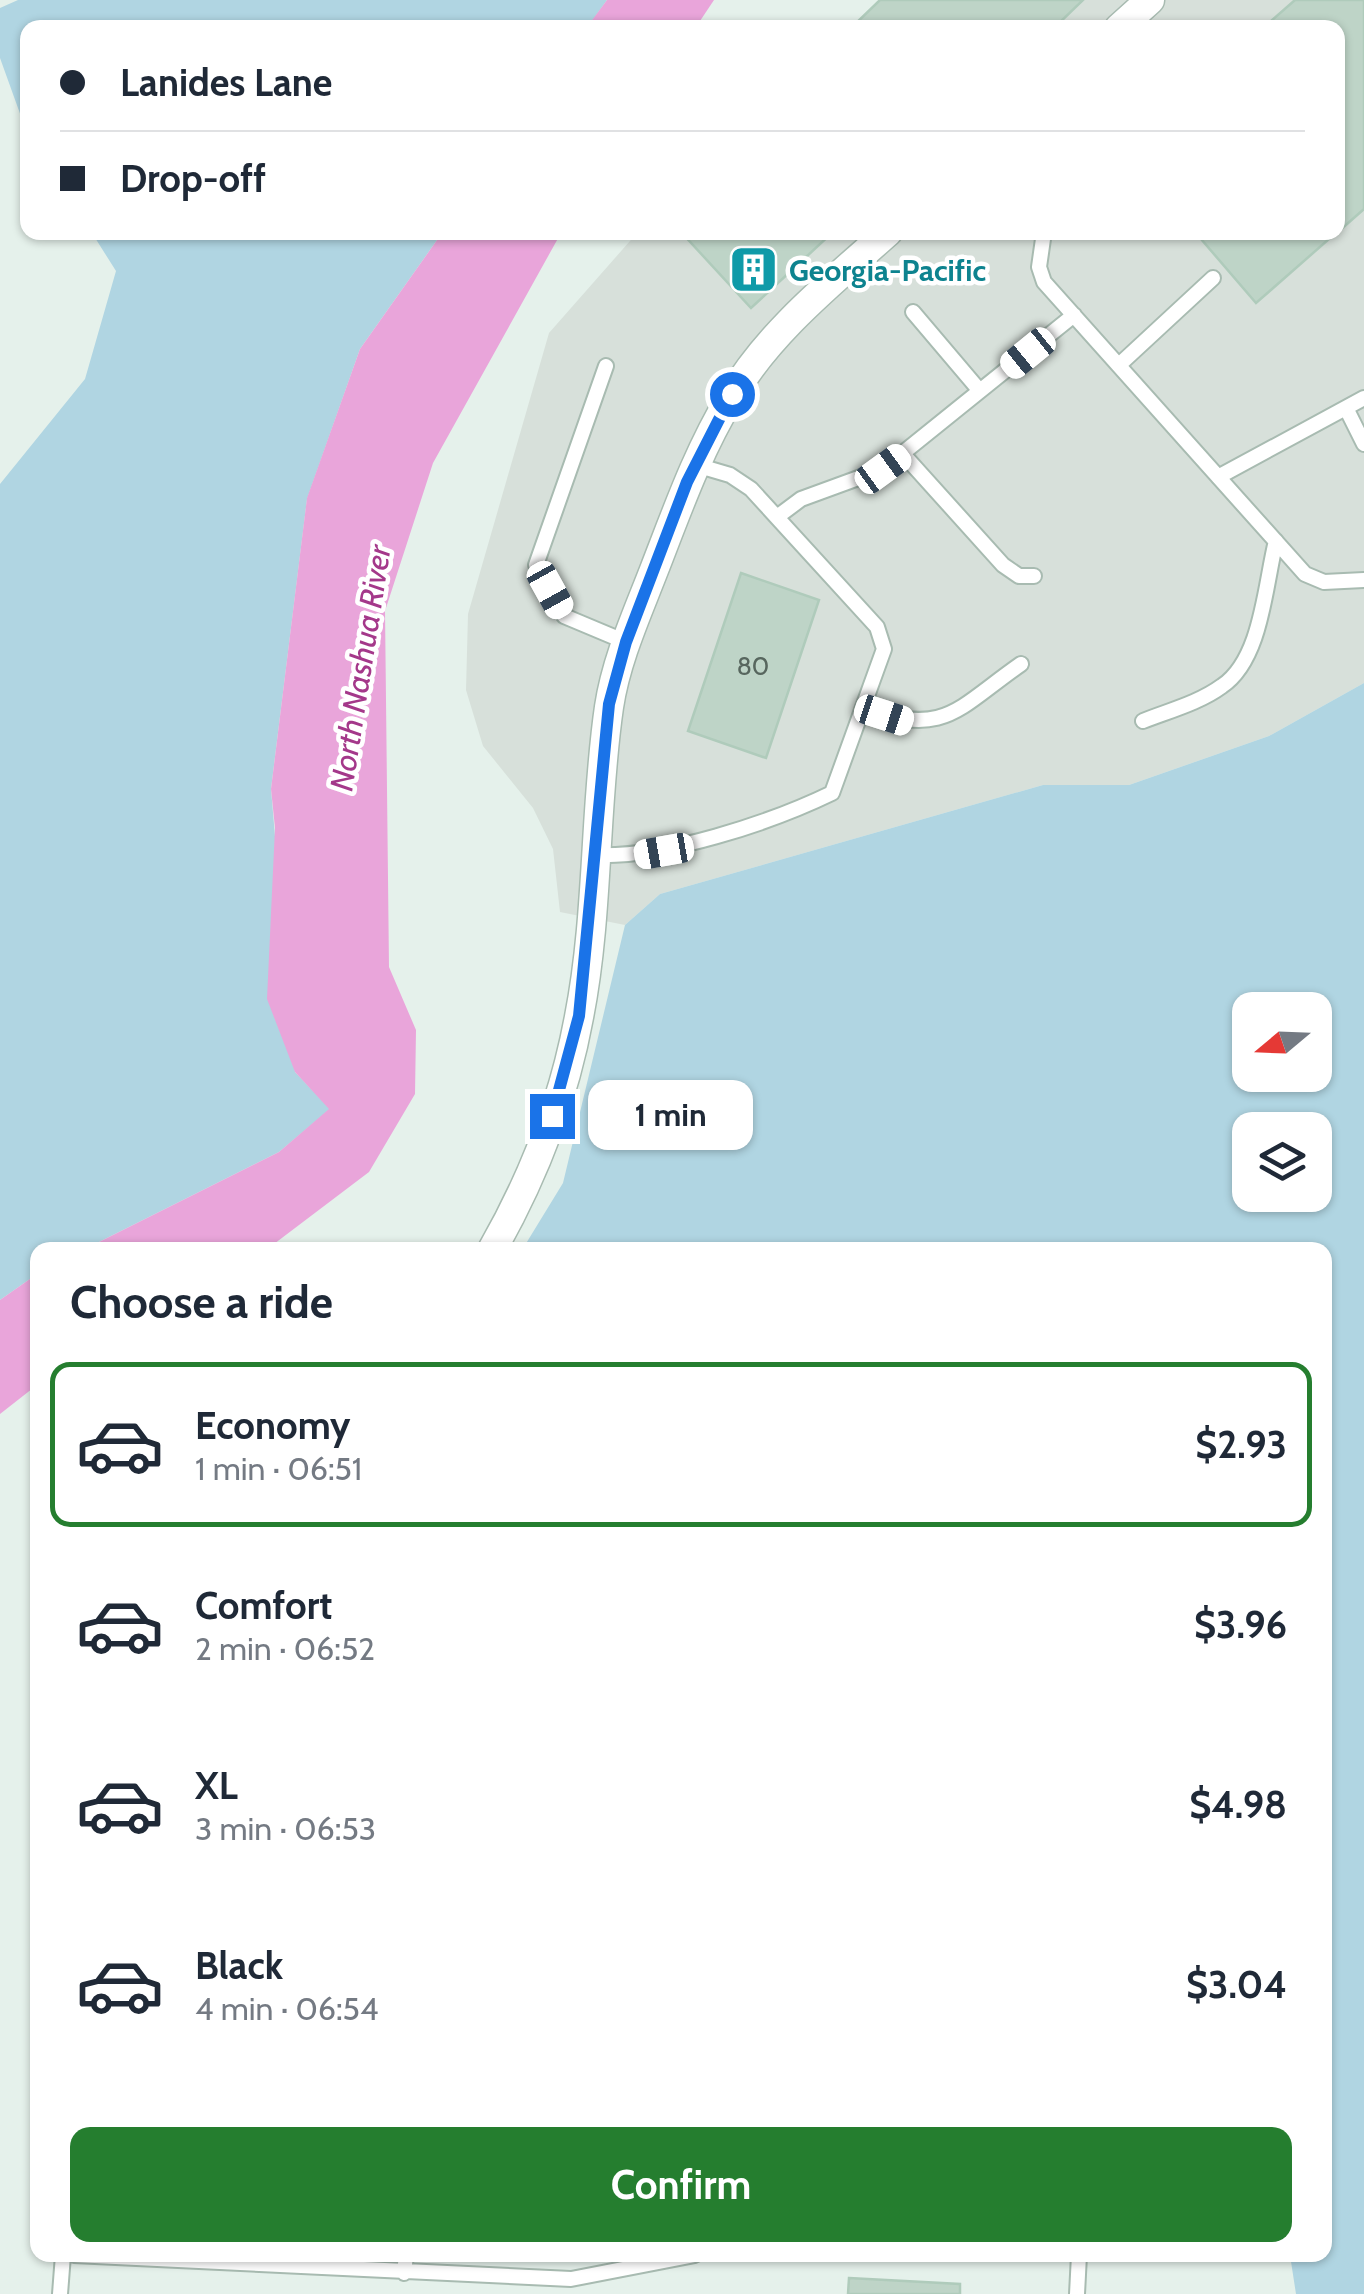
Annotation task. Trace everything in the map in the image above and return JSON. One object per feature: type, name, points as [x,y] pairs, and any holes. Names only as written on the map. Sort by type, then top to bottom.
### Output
[{"type":"street","points":[[1127,20],[1150,0]]},
{"type":"street","points":[[496,1242],[541,1152],[579,1016],[609,704],[626,642],[696,465],[732,394],[804,306],[879,240]]},
{"type":"lane","points":[[1043,240],[1039,267],[1044,282],[1305,574],[1324,582],[1364,580]]},
{"type":"lane","points":[[1119,366],[1212,278]]},
{"type":"lane","points":[[913,312],[980,391]]},
{"type":"lane","points":[[777,517],[800,499],[862,479],[903,454],[1074,315]]},
{"type":"lane","points":[[606,366],[536,565],[564,616],[626,642]]},
{"type":"lane","points":[[1218,477],[1364,398]]},
{"type":"lane","points":[[1346,408],[1364,444]]},
{"type":"lane","points":[[903,454],[1002,565],[1019,576],[1034,576]]},
{"type":"lane","points":[[596,855],[630,857],[664,851],[832,793],[884,649],[877,627],[777,517],[740,481],[696,465]]},
{"type":"lane","points":[[1143,721],[1225,685],[1241,665],[1252,642],[1276,541]]},
{"type":"lane","points":[[864,708],[904,722],[936,720],[1020,664]]},
{"type":"lane","points":[[60,2294],[62,2262]]},
{"type":"lane","points":[[210,2262],[571,2279],[659,2262]]},
{"type":"lane","points":[[404,2272],[405,2262]]},
{"type":"lane","points":[[1076,2294],[1078,2262]]},
{"type":"shaded area","points":[[18,0],[607,0],[593,20],[20,20],[20,114],[0,58],[0,8]]},
{"type":"shaded area","points":[[880,0],[1364,0],[1364,683],[1269,736],[1129,785],[1043,785],[660,894],[625,925],[560,912],[553,849],[533,808],[483,746],[466,690],[468,614],[549,333],[631,240],[1345,240],[1345,20],[859,20]]},
{"type":"shaded area","points":[[96,240],[437,240],[360,349],[307,499],[271,789],[295,1072],[330,1109],[279,1152],[99,1242],[30,1242],[30,1279],[0,1300],[0,484],[85,379],[116,271]]},
{"type":"shaded area","points":[[1364,683],[1364,2294],[1296,2294],[1291,2262],[1332,2262],[1332,1242],[527,1242],[563,1183],[625,925],[660,894],[1043,785],[1129,785],[1269,736]]},
{"type":"water","points":[[607,0],[714,0],[701,20],[592,20]]},
{"type":"water","name":"North Nashua River","points":[[437,240],[557,240],[433,463],[385,611],[389,967],[416,1030],[415,1094],[369,1172],[277,1242],[99,1242],[279,1152],[329,1109],[295,1072],[267,999],[275,828],[271,789],[307,498],[360,349]]},
{"type":"water","points":[[30,1279],[30,1390],[0,1414],[0,1300]]},
{"type":"building","points":[[880,0],[1083,0],[1062,20],[859,20]]},
{"type":"building","points":[[1295,0],[1364,0],[1364,209],[1345,226],[1345,20],[1272,20]]},
{"type":"building","name":"Georgia-Pacific","points":[[688,240],[824,240],[751,308]]},
{"type":"building","points":[[1202,240],[1328,240],[1256,303]]},
{"type":"building","points":[[741,573],[819,600],[766,758],[688,731]]},
{"type":"building","points":[[849,2278],[960,2284],[960,2294],[848,2294]]},
{"type":"place","name":"Georgia-Pacific","points":[[754,270]]},
{"type":"route","points":[[552,1116],[579,1016],[609,704],[626,642],[687,482],[732,394]]}]
